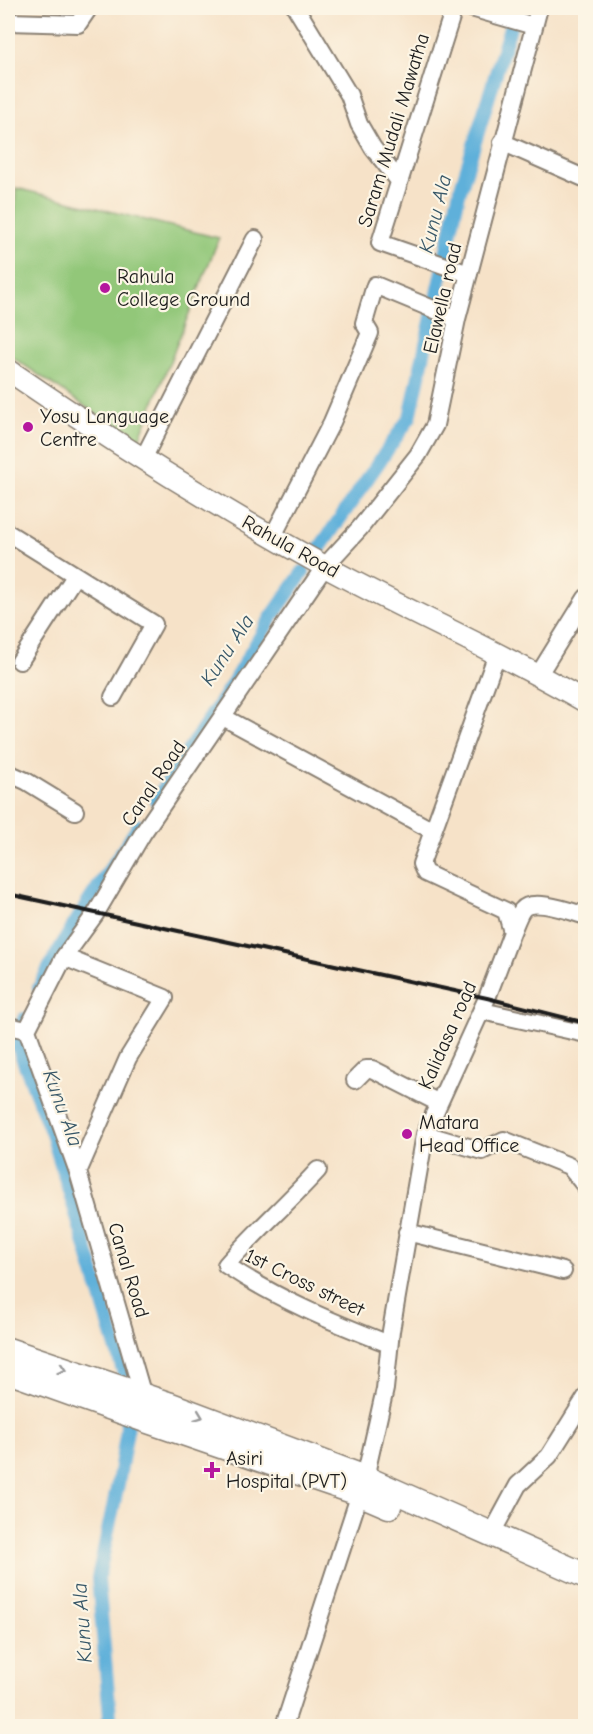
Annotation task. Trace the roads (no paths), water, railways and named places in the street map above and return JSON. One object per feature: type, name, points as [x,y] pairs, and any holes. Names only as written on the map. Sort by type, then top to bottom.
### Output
[{"type":"highway","points":[[9,1361],[113,1397],[147,1421],[363,1486],[585,1594]]},
{"type":"highway","points":[[113,1397],[143,1395],[363,1486],[492,1533],[585,1576]]},
{"type":"main road","name":"Rahula Road","points":[[8,370],[143,459],[325,566],[539,674],[585,702]]},
{"type":"street","points":[[8,22],[78,24],[89,8]]},
{"type":"street","points":[[296,8],[349,95],[359,124],[373,148],[399,181]]},
{"type":"street","points":[[471,8],[534,26]]},
{"type":"street","name":"Elawella road","points":[[325,566],[360,528],[418,455],[435,425],[457,319],[539,8]]},
{"type":"street","name":"Saram Mudali Mawatha","points":[[450,9],[380,243],[469,274]]},
{"type":"street","points":[[502,142],[585,179]]},
{"type":"street","points":[[143,459],[255,239]]},
{"type":"street","points":[[273,536],[332,422],[370,333],[364,322],[375,285],[457,319]]},
{"type":"street","points":[[8,533],[154,624],[113,697]]},
{"type":"street","name":"Canal Road","points":[[147,1421],[143,1395],[78,1172],[27,1030],[64,957],[96,914],[143,833],[325,566]]},
{"type":"street","points":[[20,662],[75,576]]},
{"type":"street","points":[[539,674],[585,598]]},
{"type":"street","points":[[497,654],[421,864],[425,873],[507,911],[512,932]]},
{"type":"street","points":[[223,717],[433,831]]},
{"type":"street","points":[[8,773],[26,781],[75,811]]},
{"type":"street","name":"Kalidasa road","points":[[284,1726],[363,1486],[385,1389],[407,1232],[425,1134],[482,1011],[522,910],[527,905],[539,904],[585,916]]},
{"type":"street","points":[[64,957],[165,998],[128,1058],[78,1172]]},
{"type":"street","points":[[482,1011],[585,1034]]},
{"type":"street","points":[[8,1026],[27,1030]]},
{"type":"street","points":[[356,1080],[366,1070],[372,1069],[439,1104]]},
{"type":"street","points":[[425,1134],[482,1151],[504,1140],[569,1166],[585,1187]]},
{"type":"street","name":"1st Cross street","points":[[318,1170],[282,1208],[251,1236],[226,1265],[259,1287],[315,1314],[390,1344]]},
{"type":"street","points":[[407,1232],[563,1271]]},
{"type":"street","points":[[492,1533],[518,1485],[549,1456],[585,1396]]},
{"type":"waterway","name":"Kunu Ala","points":[[319,549],[410,417],[459,194],[516,8]]},
{"type":"waterway","name":"Kunu Ala","points":[[156,800],[231,686],[271,618],[303,572]]},
{"type":"waterway","name":"Kunu Ala","points":[[39,988],[74,925],[139,826]]},
{"type":"waterway","name":"Kunu Ala","points":[[24,1019],[20,1028],[18,1047],[52,1134],[125,1377],[127,1430],[98,1578],[110,1716],[106,1726]]},
{"type":"railway","points":[[8,894],[487,998],[586,1023]]},
{"type":"place","name":"Rahula College Ground","points":[[105,288]]},
{"type":"place","name":"Yosu Language Centre","points":[[28,427]]},
{"type":"place","name":"Matara Head Office","points":[[407,1134]]},
{"type":"place","name":"Asiri Hospital (PVT)","points":[[212,1470]]}]
